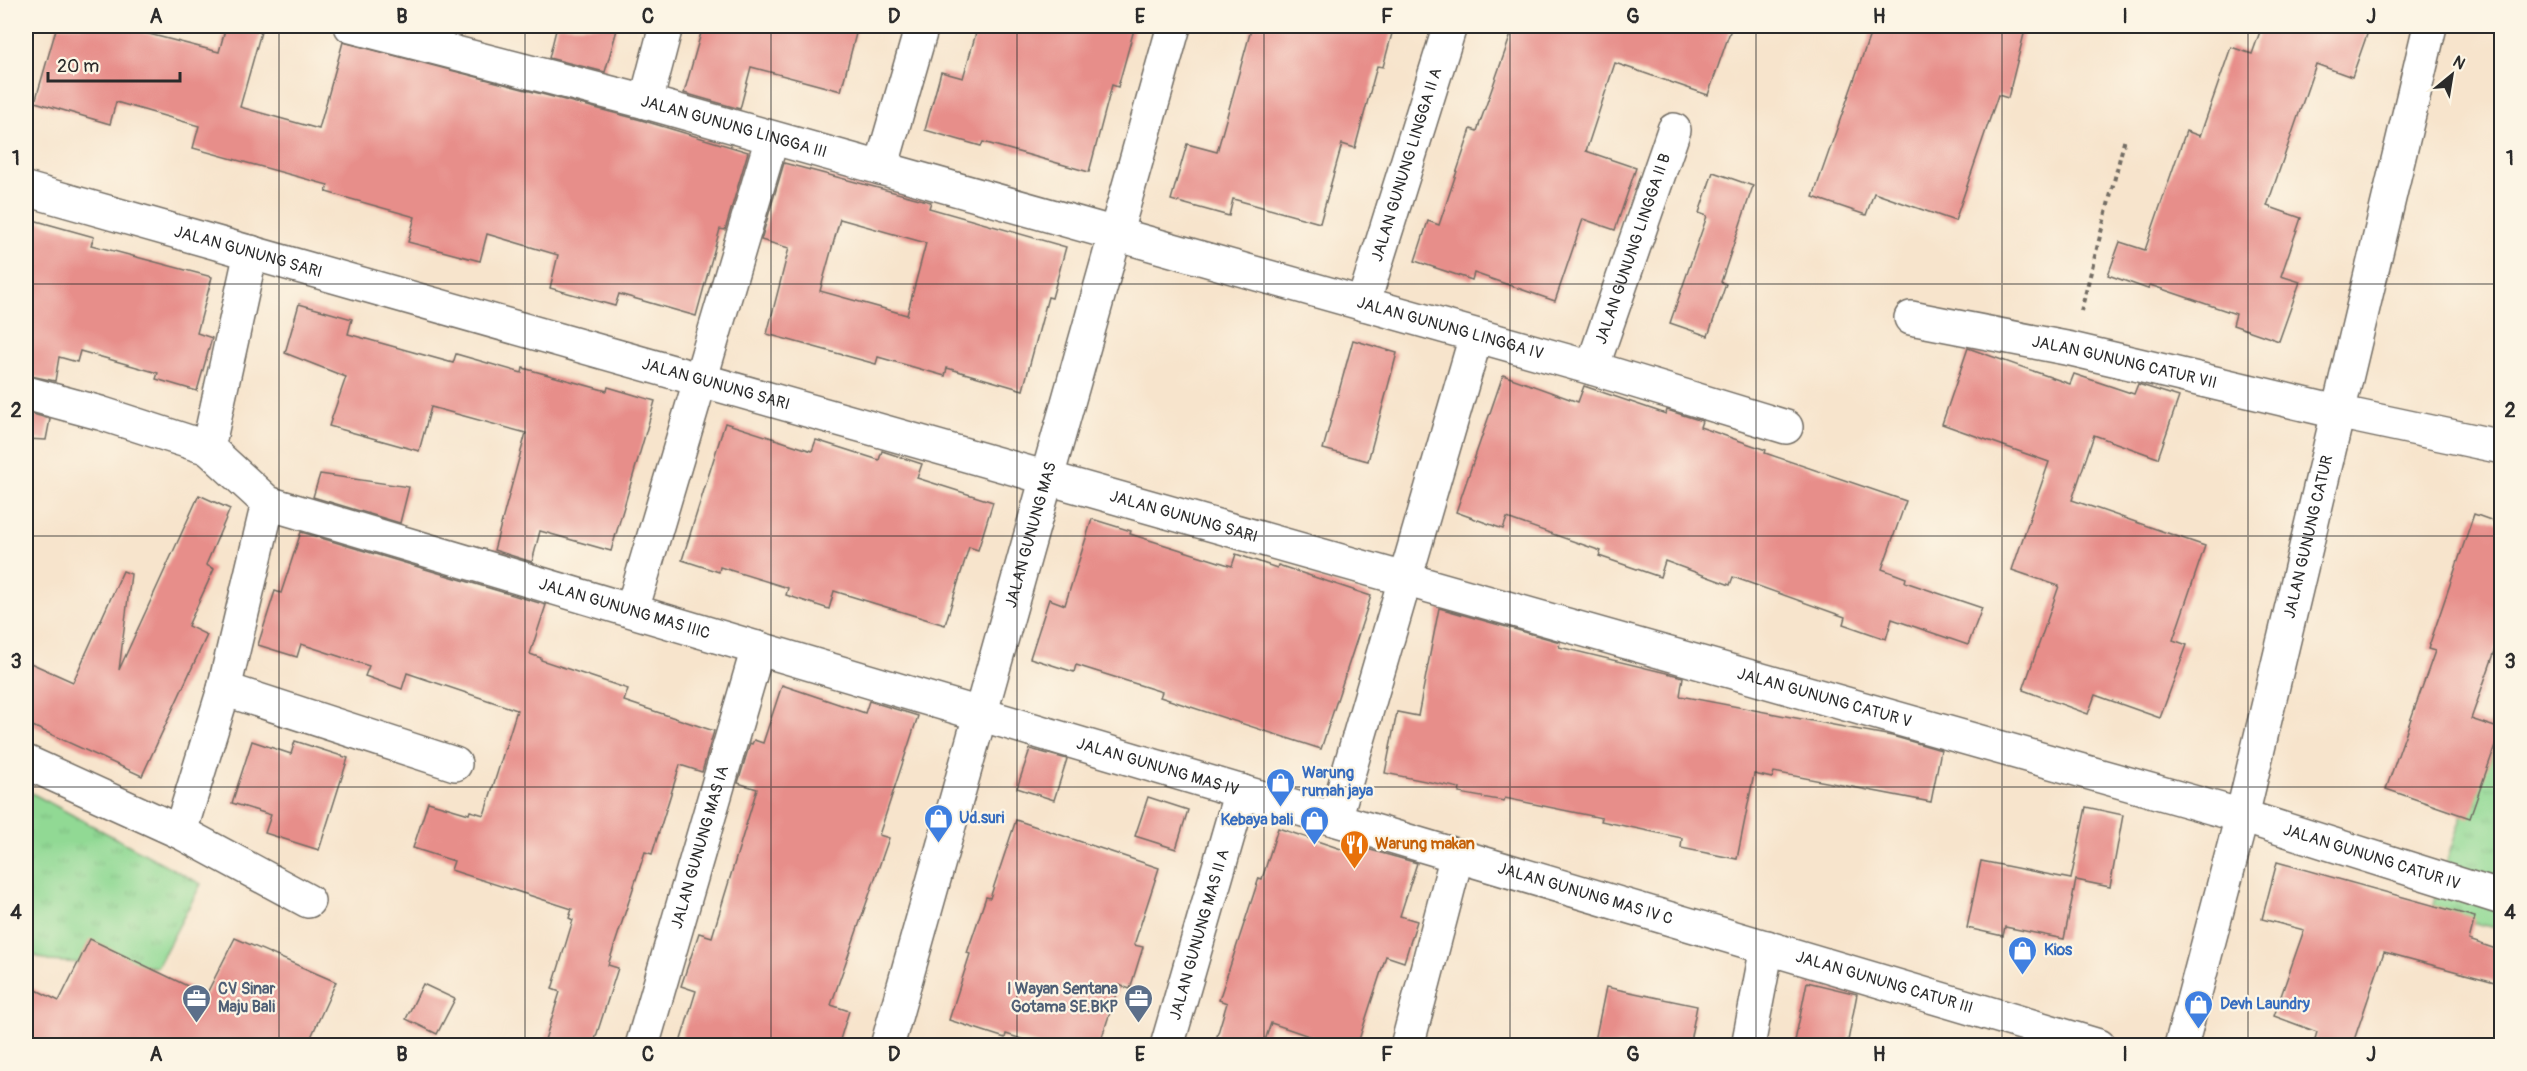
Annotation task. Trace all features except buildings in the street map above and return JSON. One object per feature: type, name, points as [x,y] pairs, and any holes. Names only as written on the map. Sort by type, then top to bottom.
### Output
[{"type":"street","name":"JALAN GUNUNG LINGGA III","points":[[351,26],[646,102],[1114,234]]},
{"type":"street","points":[[646,102],[666,26]]},
{"type":"street","points":[[881,168],[922,26]]},
{"type":"street","name":"JALAN GUNUNG MAS","points":[[887,1046],[1174,26]]},
{"type":"street","name":"JALAN GUNUNG LINGGA II A","points":[[1363,304],[1450,26]]},
{"type":"street","name":"JALAN GUNUNG CATUR","points":[[2181,1046],[2242,816],[2430,26]]},
{"type":"street","name":"JALAN GUNUNG LINGGA II B","points":[[1592,368],[1674,130]]},
{"type":"street","points":[[632,610],[772,138]]},
{"type":"street","name":"JALAN GUNUNG SARI","points":[[26,189],[1406,579]]},
{"type":"street","name":"JALAN GUNUNG LINGGA IV","points":[[1114,234],[1592,368],[1786,427]]},
{"type":"street","points":[[208,448],[250,252]]},
{"type":"street","name":"JALAN GUNUNG CATUR VII","points":[[1911,318],[2071,350],[2337,412],[2502,447]]},
{"type":"street","points":[[1335,819],[1476,336]]},
{"type":"street","points":[[26,393],[100,412],[208,448],[268,503],[224,689],[180,832]]},
{"type":"street","name":"JALAN GUNUNG MAS IIIC","points":[[268,503],[980,714]]},
{"type":"street","name":"JALAN GUNUNG CATUR V","points":[[1406,579],[2242,816]]},
{"type":"street","name":"JALAN GUNUNG MAS IA","points":[[642,1046],[758,648]]},
{"type":"street","points":[[224,689],[455,764]]},
{"type":"street","name":"JALAN GUNUNG MAS IV","points":[[980,714],[1335,819]]},
{"type":"street","points":[[26,762],[180,832],[308,901]]},
{"type":"street","name":"JALAN GUNUNG MAS II A","points":[[1167,1046],[1241,791]]},
{"type":"street","name":"JALAN GUNUNG CATUR IV","points":[[2242,816],[2502,898]]},
{"type":"street","name":"JALAN GUNUNG MAS IV C","points":[[1335,819],[1767,947]]},
{"type":"street","points":[[1407,1046],[1457,855]]},
{"type":"street","points":[[1748,1046],[1767,947]]},
{"type":"street","name":"JALAN GUNUNG CATUR III","points":[[1767,947],[2098,1046]]},
{"type":"path","points":[[2071,350],[2126,138]]},
{"type":"green space","points":[[2501,720],[2501,929],[2430,913],[2492,722]]},
{"type":"green space","points":[[26,790],[201,884],[157,967],[48,961],[26,952]]},
{"type":"place","name":"Warung rumah jaya","points":[[1281,808]]},
{"type":"place","name":"Ud.suri","points":[[938,844]]},
{"type":"place","name":"Kebaya bali","points":[[1314,846]]},
{"type":"place","name":"Warung makan","points":[[1354,870]]},
{"type":"place","name":"Kios","points":[[2023,976]]},
{"type":"place","name":"CV Sinar Maju Bali","points":[[197,1024]]},
{"type":"place","name":"I Wayan Sentana Gotama SE.BKP","points":[[1139,1024]]},
{"type":"place","name":"Devh Laundry","points":[[2199,1030]]}]
